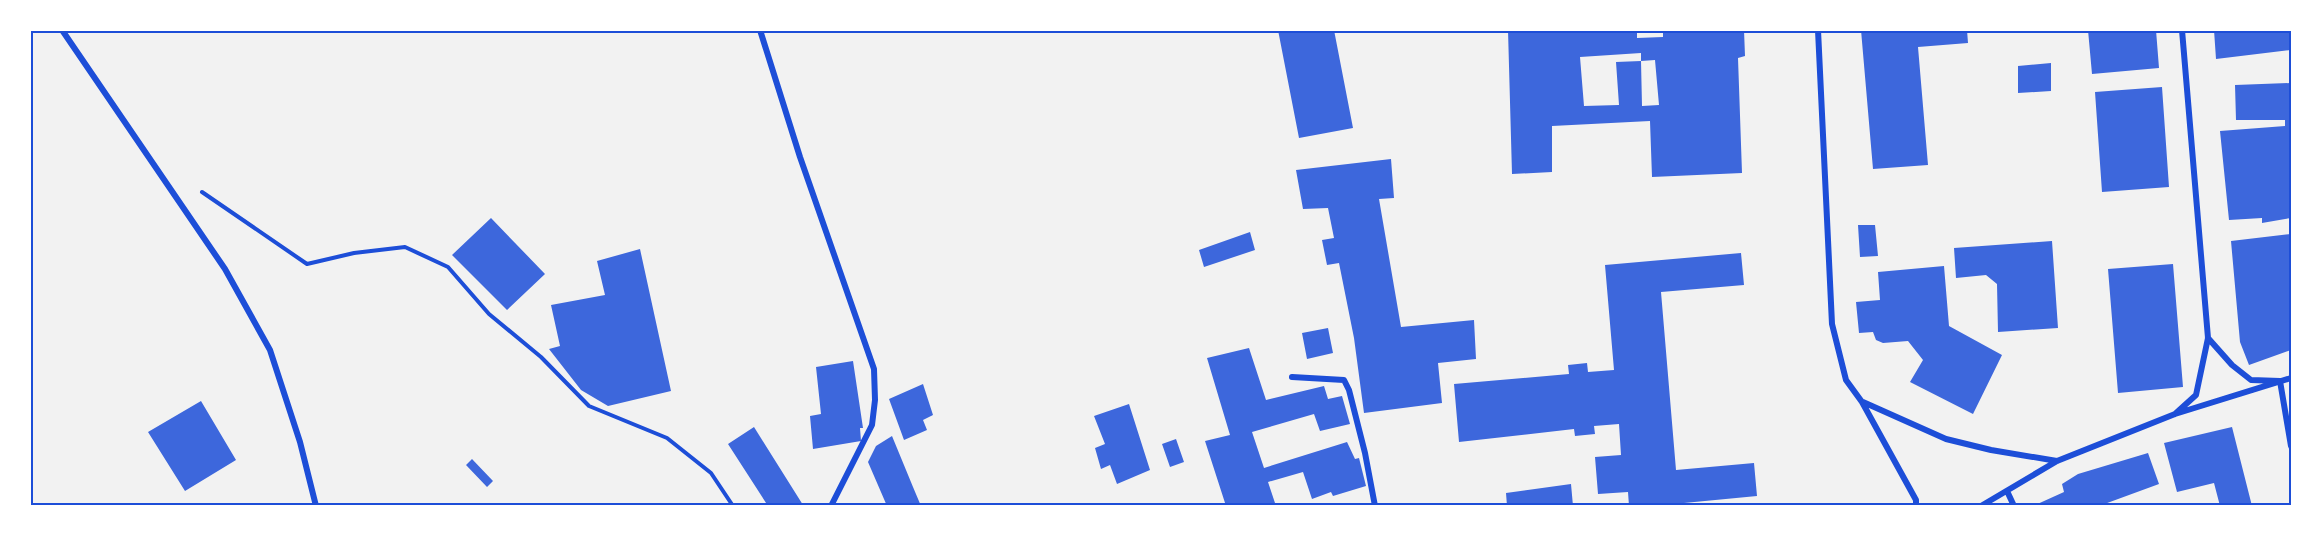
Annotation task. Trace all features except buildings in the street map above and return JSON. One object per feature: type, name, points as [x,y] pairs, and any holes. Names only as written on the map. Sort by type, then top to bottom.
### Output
[{"type":"street","points":[[62,30],[219,260],[270,350],[300,442],[316,506]]},
{"type":"street","points":[[760,30],[800,157],[873,369],[875,400],[872,425],[831,506]]},
{"type":"street","points":[[1818,30],[1832,324],[1846,380],[1862,402],[1916,500],[1916,506]]},
{"type":"street","points":[[2175,414],[2196,395],[2208,338],[2182,30]]},
{"type":"street","points":[[2208,338],[2232,365],[2251,380],[2280,381]]},
{"type":"street","points":[[1292,377],[1344,380],[1349,390],[1365,453],[1374,506]]},
{"type":"street","points":[[1981,506],[2057,460],[2175,414],[2291,378]]},
{"type":"street","points":[[2280,381],[2291,446]]},
{"type":"street","points":[[1862,402],[1946,439],[1991,450],[2057,460]]},
{"type":"street","points":[[2007,491],[2013,506]]},
{"type":"path","points":[[199,190],[307,264],[354,253],[405,247],[448,267],[489,314],[541,357],[588,406],[667,438],[711,473],[733,506]]}]
